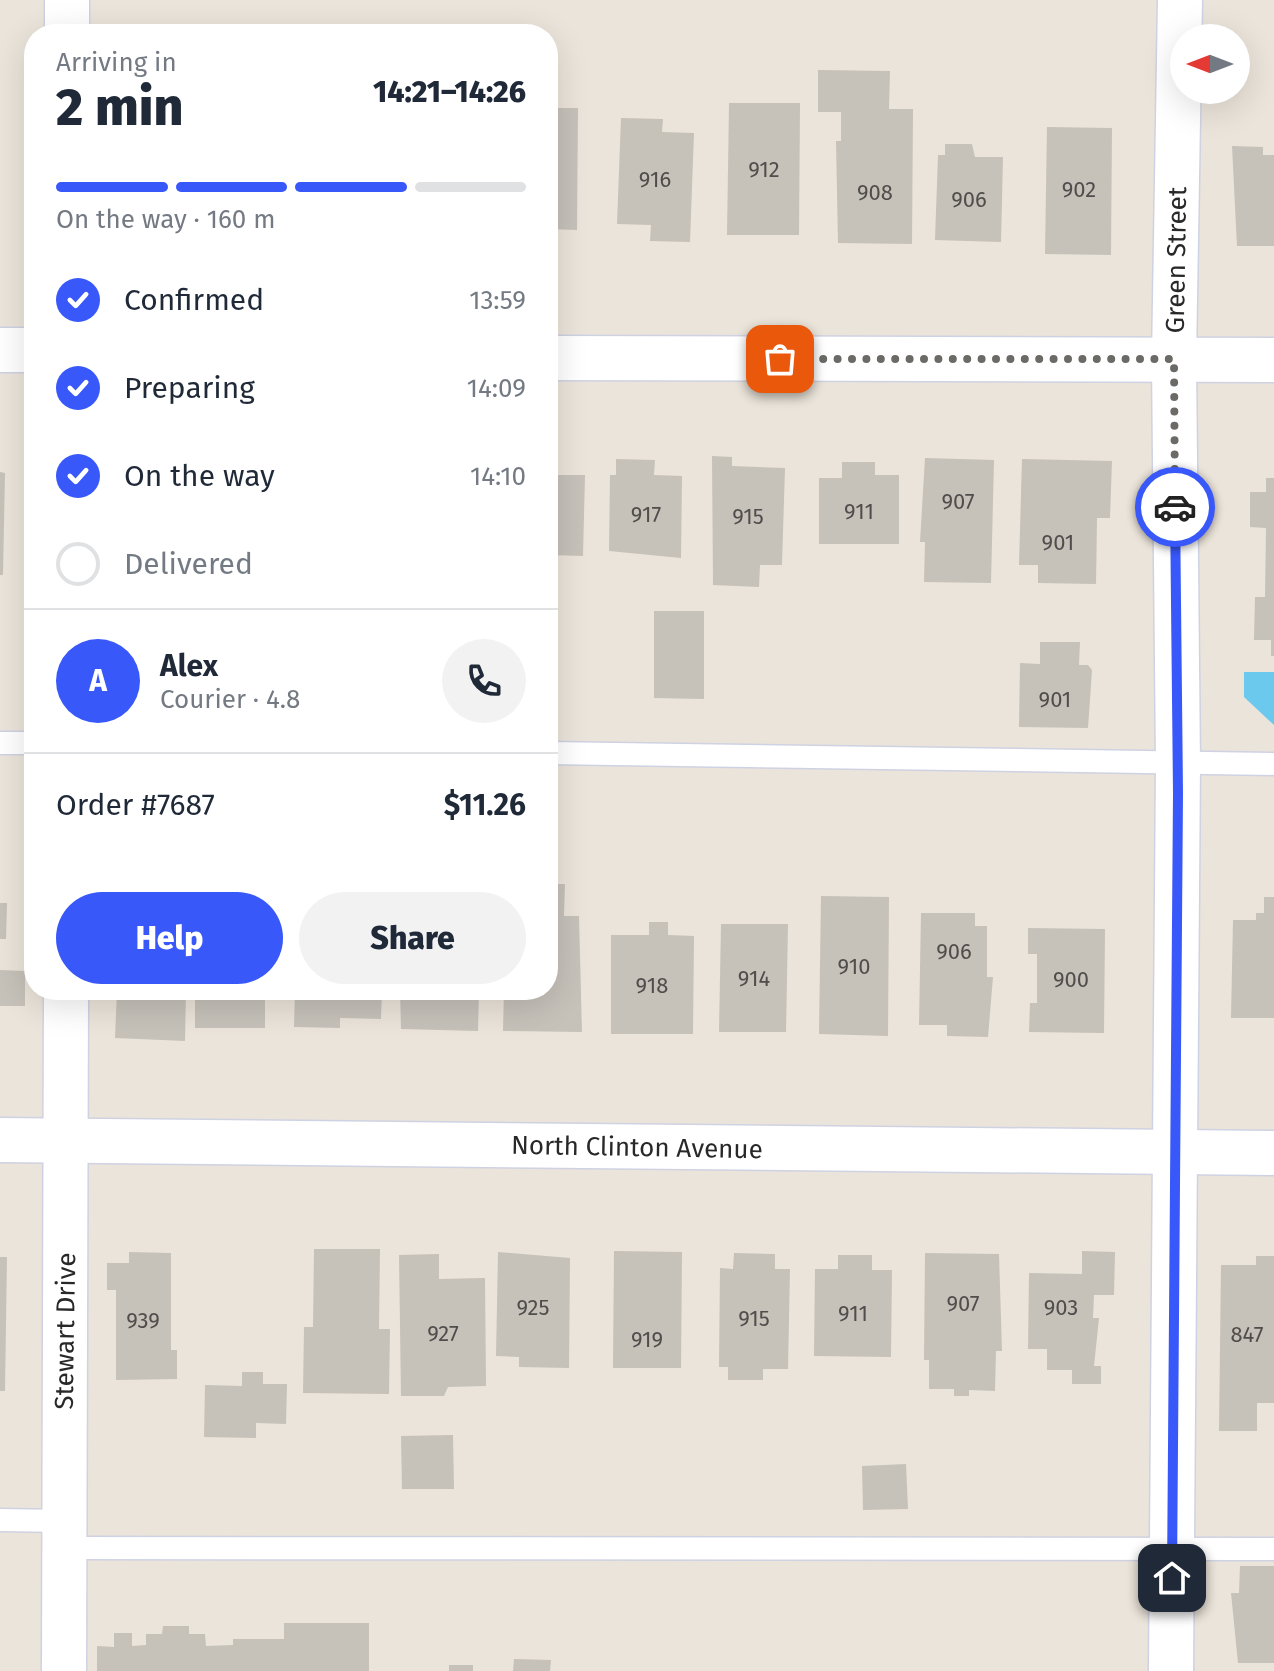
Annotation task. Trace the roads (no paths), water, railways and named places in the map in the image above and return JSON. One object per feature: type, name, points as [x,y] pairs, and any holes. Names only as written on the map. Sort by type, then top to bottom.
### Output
[{"type":"street","points":[[67,0],[67,24]]},
{"type":"street","name":"Green Street","points":[[1171,1671],[1178,763],[1174,359],[1180,0]]},
{"type":"street","points":[[0,350],[24,350]]},
{"type":"street","points":[[558,358],[1274,360]]},
{"type":"street","name":"Stewart Drive","points":[[64,1671],[66,1000]]},
{"type":"street","name":"North Clinton Avenue","points":[[0,1140],[1274,1153]]},
{"type":"lane","points":[[0,743],[24,743]]},
{"type":"lane","points":[[558,753],[1274,764]]},
{"type":"lane","points":[[0,1520],[63,1534],[1274,1549]]},
{"type":"water","points":[[1244,672],[1274,672],[1274,725],[1244,697]]}]
